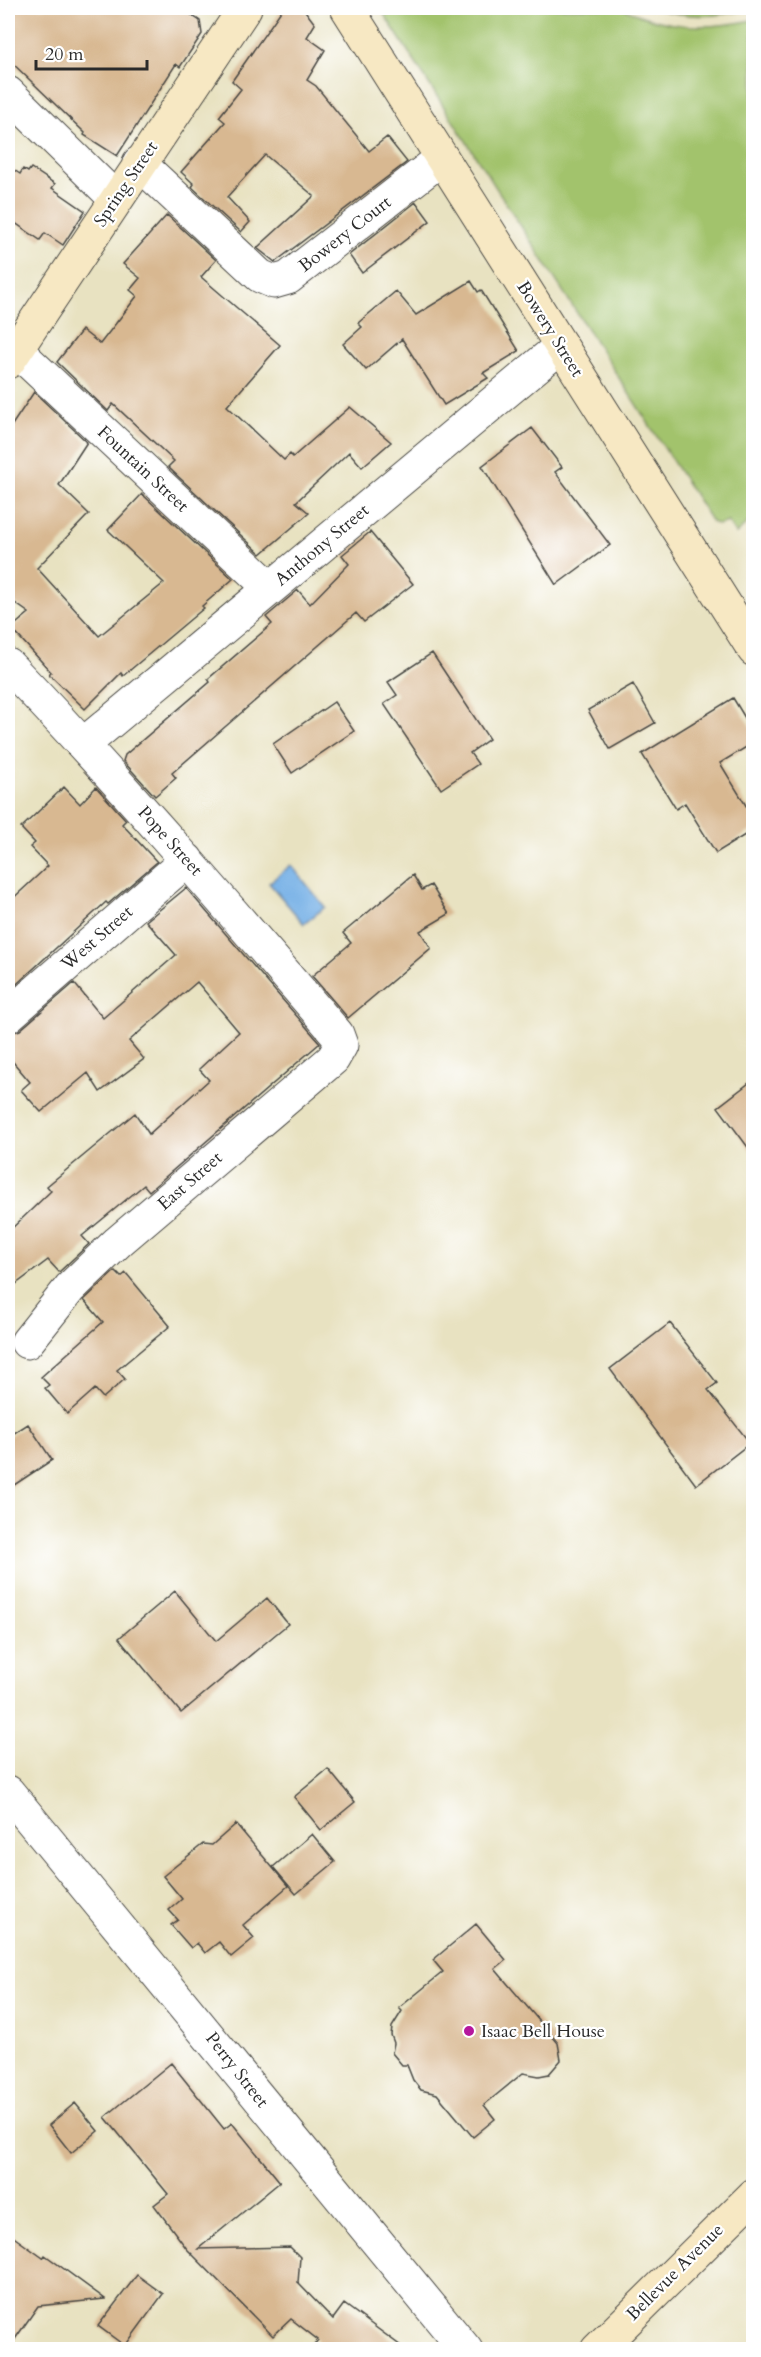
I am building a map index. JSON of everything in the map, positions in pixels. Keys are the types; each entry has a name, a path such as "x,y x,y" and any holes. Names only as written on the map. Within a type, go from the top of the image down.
{"street":[{"name":"Spring Street","path":"11,355 245,8"},
{"name":"Bowery Street","path":"347,8 753,650"},
{"path":"8,93 116,198"},
{"name":"Bowery Court","path":"139,164 260,276 274,282 288,278 442,158"},
{"name":"Anthony Street","path":"84,744 561,346"},
{"name":"Fountain Street","path":"11,355 270,588"},
{"name":"Pope Street","path":"8,665 84,744 327,1023"},
{"name":"West Street","path":"8,1016 187,860"},
{"name":"East Street","path":"27,1342 70,1288 118,1242 333,1059 341,1045 337,1034 327,1023"},
{"name":"Perry Street","path":"8,1792 466,2349"},
{"name":"Bellevue Avenue","path":"597,2349 753,2195"}],"green space":[{"path":"380,8 622,8 655,20 686,26 719,25 753,20 754,517 736,534 728,522 718,525 712,522"},
{"path":"654,8 754,8 704,16 679,14"}],"water":[{"path":"291,865 325,907 304,924 269,883"}],"building":[{"path":"8,8 181,8 200,21 202,34 180,67 176,64 117,156 84,135 85,133 8,59"},
{"path":"283,8 303,8 315,24 307,37 325,50 307,80 316,86 369,151 387,137 407,162 275,262 257,248 314,196 265,155 227,197 250,222 241,232 192,187 194,184 181,172 225,122 219,117 241,89 232,81"},
{"path":"8,166 20,174 23,169 28,172 31,168 55,184 52,188 85,211 63,245 45,233 40,240 8,218"},
{"path":"416,202 430,221 362,273 349,255"},
{"path":"167,215 216,260 201,277 280,345 227,406 284,460 290,454 293,457 350,407 391,442 362,467 349,452 296,502 309,513 261,554 168,467 174,461 113,404 108,411 57,362 82,330 100,344 137,296 130,290 140,278 123,264"},
{"path":"471,281 478,292 481,290 519,351 483,373 488,378 444,405 402,339 366,370 343,344 362,327 358,323 396,291 416,315"},
{"path":"34,392 87,442 59,485 89,514 37,568 99,636 164,583 108,530 142,494 233,579 202,606 204,608 123,676 121,673 85,709 49,674 51,672 11,628 29,613 8,598 8,431"},
{"path":"532,428 562,467 555,472 610,545 556,585 482,466"},
{"path":"370,532 413,584 364,622 356,613 172,773 176,778 155,796 123,761 125,755 210,682 208,679 272,624 266,617 298,590 310,604 349,564 342,555"},
{"path":"432,653 489,739 470,753 478,764 441,789 384,704 397,695 388,682"},
{"path":"633,684 655,723 610,749 588,710"},
{"path":"733,698 753,731 753,743 720,763 753,817 753,830 716,853 685,803 676,809 642,754"},
{"path":"334,702 354,731 292,773 273,744"},
{"path":"64,787 80,804 96,787 126,820 122,824 157,862 108,904 106,902 8,992 8,903 48,866 30,847 35,843 21,828"},
{"path":"413,875 422,890 431,885 449,914 420,931 431,948 348,1018 312,976 351,943 343,933"},
{"path":"186,888 320,1043 149,1191 144,1185 82,1236 89,1244 59,1272 48,1260 8,1290 8,1232 51,1191 47,1186 135,1113 149,1134 209,1080 199,1069 239,1032 197,982 129,1041 144,1059 100,1092 88,1073 41,1112 21,1090 30,1082 8,1056 8,1034 20,1030 74,983 103,1018 176,955 146,921"},
{"path":"753,1080 753,1154 718,1107"},
{"path":"115,1271 121,1277 126,1273 170,1326 117,1370 125,1379 103,1398 95,1389 67,1414 45,1388 49,1385 41,1377 103,1322 84,1300"},
{"path":"670,1323 717,1383 708,1390 750,1443 696,1485 610,1369"},
{"path":"28,1424 52,1460 8,1489 8,1437"},
{"path":"175,1591 216,1641 267,1598 288,1624 181,1713 119,1638"},
{"path":"328,1769 355,1802 321,1830 294,1797"},
{"path":"236,1824 288,1886 243,1925 254,1938 231,1957 219,1942 205,1953 197,1943 191,1948 171,1925 178,1920 169,1910 182,1899 163,1876 203,1844 212,1845"},
{"path":"312,1834 335,1862 296,1894 273,1867"},
{"name":"Isaac Bell House","path":"476,1924 506,1960 495,1969 558,2043 561,2060 549,2074 539,2076 523,2073 484,2105 495,2119 473,2137 437,2094 421,2090 413,2080 407,2065 402,2065 392,2053 394,2043 391,2035 392,2027 402,2011 399,2008 443,1972 433,1960"},
{"path":"171,2063 224,2129 232,2123 280,2182 198,2249 290,2247 300,2257 298,2283 333,2319 344,2304 405,2349 311,2349 318,2340 291,2319 273,2336 187,2249 154,2205 168,2194 105,2117"},
{"path":"75,2103 98,2131 71,2153 49,2125"},
{"path":"8,2233 43,2258 45,2255 105,2299 38,2306 8,2349"},
{"path":"137,2275 163,2294 125,2346 98,2326"}],"place":[{"name":"Isaac Bell House","path":"469,2031"}]}
